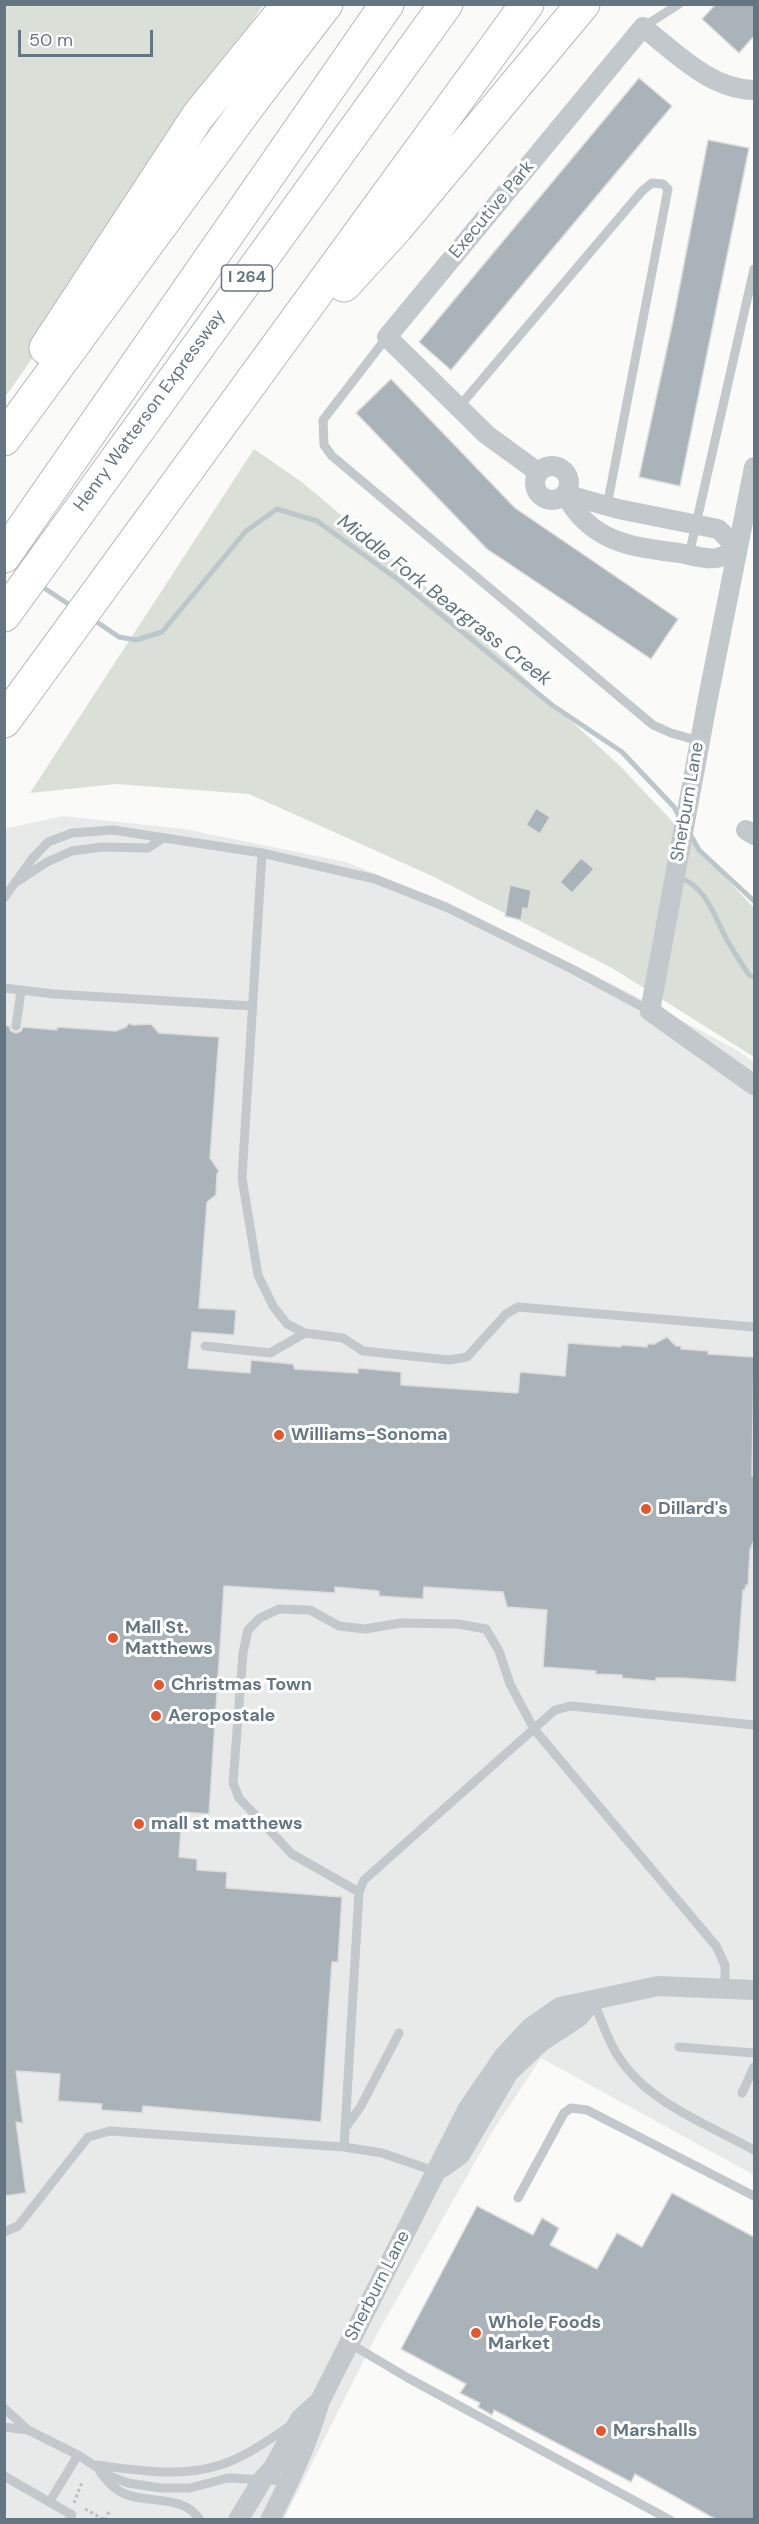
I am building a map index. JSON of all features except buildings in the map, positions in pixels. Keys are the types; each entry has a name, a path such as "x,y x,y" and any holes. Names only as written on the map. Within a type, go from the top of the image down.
{"highway":[{"path":"4,414 198,116 289,4"},
{"path":"4,440 251,102 326,4"},
{"name":"Henry Watterson Expressway","path":"4,556 387,4"},
{"name":"Henry Watterson Expressway","path":"8,610 446,4"},
{"path":"4,721 527,4"},
{"path":"235,403 397,227 583,4"}],"street":[{"path":"643,27 693,68 718,82 754,90"},
{"name":"Executive Park","path":"387,337 643,27"},
{"path":"387,337 487,435 538,472 535,485 541,496 554,500 565,494 607,506 718,528 746,550"},
{"name":"Sherburn Lane","path":"650,1011 699,741 746,550 754,468"},
{"path":"565,494 575,513 612,540 635,548 717,558 746,550"},
{"path":"650,1011 754,1085"},
{"path":"593,2000 658,1986 754,1990"},
{"name":"Sherburn Lane","path":"270,2520 291,2481 310,2434 320,2401 437,2172 460,2155 509,2072 542,2041 579,2017 593,2000"},
{"name":"Sherburn Lane","path":"238,2520 263,2479 273,2468 300,2419 320,2401"}],"lane":[{"path":"643,27 679,4"},
{"path":"458,408 642,191 652,183 663,184 668,189 607,506"},
{"path":"689,555 754,268"},
{"path":"387,337 323,420 324,445 332,456 653,725 671,734 699,741"},
{"path":"4,898 32,859 48,842 72,833 113,830 262,853 375,879 446,907 574,970 650,1011"},
{"path":"16,882 47,862 72,851 102,847 148,848 163,838"},
{"path":"262,853 242,1178 258,1275 273,1306 288,1324 305,1333 343,1338 363,1351 449,1360 466,1357 506,1314 518,1307 754,1327"},
{"path":"4,988 252,1006"},
{"path":"16,1026 21,991"},
{"path":"205,1346 270,1353 305,1333"},
{"path":"359,1892 292,1854 240,1798 233,1783 243,1653 248,1630 260,1618 279,1609 310,1610 339,1626 366,1629 401,1623 458,1624 486,1629 500,1651 510,1684 534,1729 716,1946 725,1965 725,1987"},
{"path":"344,2147 359,1892 364,1880 555,1710 571,1706 754,1725"},
{"path":"593,2000 618,2055 639,2081 660,2099 754,2150"},
{"path":"345,2127 361,2106 399,2033"},
{"path":"679,2047 754,2053"},
{"path":"742,2093 754,2067"},
{"path":"518,2198 564,2113 571,2108 587,2110 754,2196"},
{"path":"4,2232 18,2226 88,2137 110,2131 344,2147 382,2153 437,2172"},
{"path":"349,2343 408,2378 670,2520"},
{"path":"4,2408 28,2430 128,2483 161,2488 190,2488 228,2478 291,2481"},
{"path":"95,2465 189,2471 221,2465 255,2448 300,2419"},
{"path":"4,2427 28,2430"},
{"path":"50,2501 78,2455"},
{"path":"95,2465 106,2480 124,2494 187,2506 200,2520"},
{"path":"4,2476 72,2515 69,2520"}],"path":[{"path":"74,2504 82,2482"},
{"path":"84,2509 105,2520 109,2512"}],"shaded area":[{"path":"4,5 263,5 94,256 36,353 5,397"},
{"path":"254,449 303,483 426,587 620,766 754,908 754,1057 612,968 430,875 249,794 116,784 30,793"},
{"name":"Mall St. Matthews","path":"63,816 184,829 346,862 450,904 626,991 737,1050 754,1062 754,2175 541,2058 491,2134 377,2334 284,2519 5,2519 4,829"}],"waterway":[{"name":"Middle Fork Beargrass Creek","path":"91,618 119,637 136,640 162,632 246,531 277,509 317,521 400,581 552,705 622,752 674,807 679,816"},
{"name":"Middle Fork Beargrass Creek","path":"38,584 73,607"},
{"name":"Middle Fork Beargrass Creek","path":"689,832 699,850 754,901"},
{"path":"679,877 703,895 737,957 749,975 754,977"}],"place":[{"name":"Williams-Sonoma","path":"279,1435"},
{"name":"Dillard's","path":"646,1509"},
{"name":"Mall St. Matthews","path":"113,1638"},
{"name":"Christmas Town","path":"159,1685"},
{"name":"Aeropostale","path":"156,1716"},
{"name":"mall st matthews","path":"139,1824"},
{"name":"Whole Foods Market","path":"476,2333"},
{"name":"Marshalls","path":"601,2431"}]}
